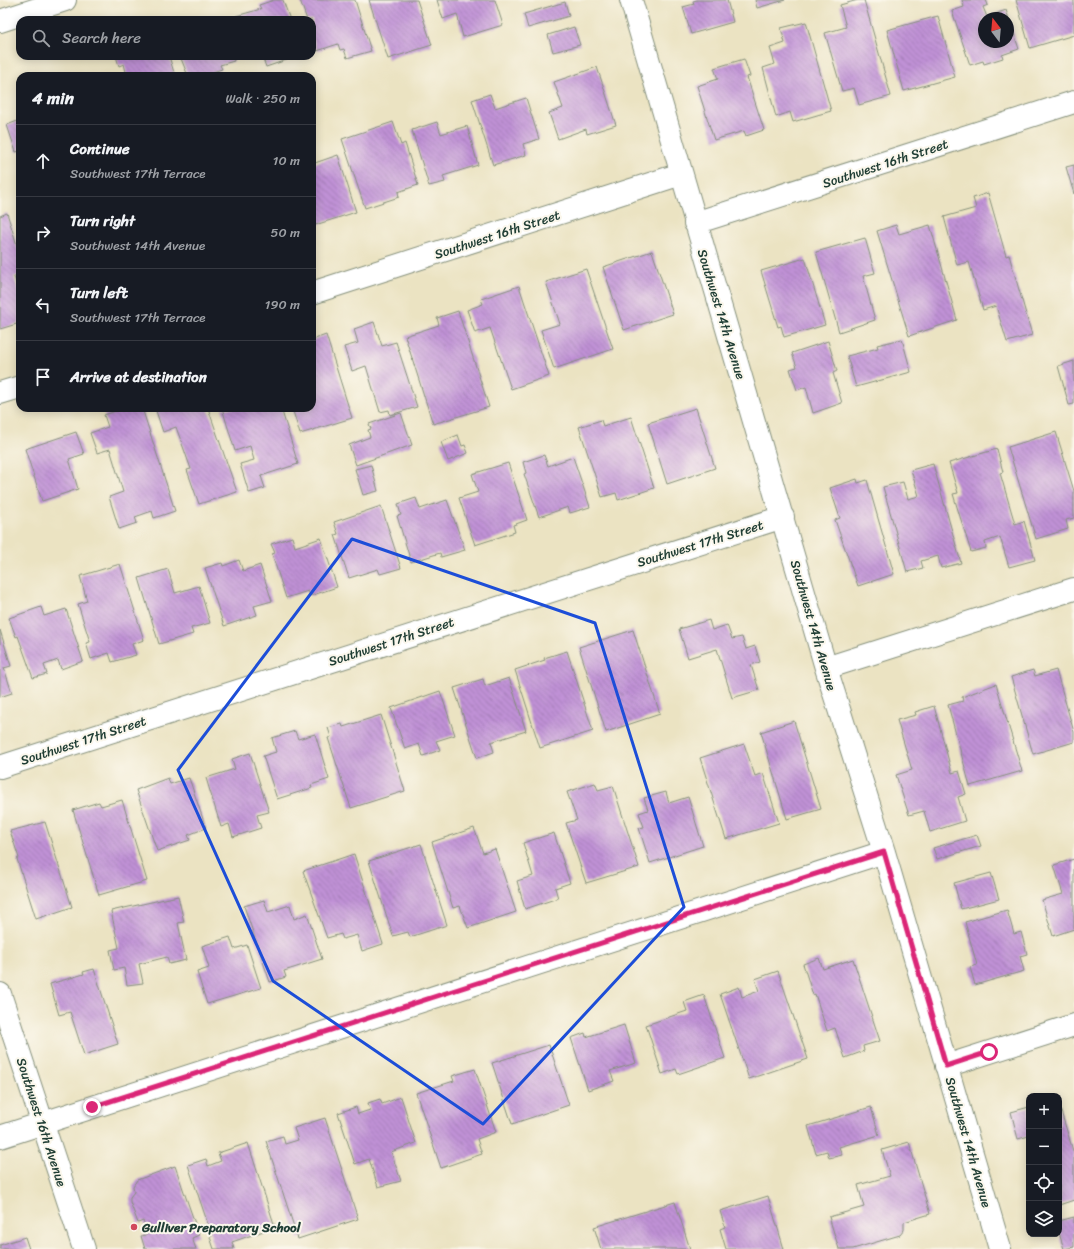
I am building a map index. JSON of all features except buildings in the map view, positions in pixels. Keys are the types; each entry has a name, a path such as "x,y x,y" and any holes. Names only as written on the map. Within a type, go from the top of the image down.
{"street":[{"path":"0,21 65,0"},
{"name":"Southwest 14th Avenue","path":"631,0 826,668 884,852 1000,1249"},
{"name":"Southwest 16th Street","path":"695,223 1074,102"},
{"name":"Southwest 16th Street","path":"316,292 681,174"},
{"path":"0,394 16,388"},
{"name":"Southwest 17th Street","path":"0,767 737,530 783,517"},
{"path":"826,668 1074,589"},
{"path":"0,1137 884,852"},
{"name":"Southwest 16th Avenue","path":"0,994 84,1249"},
{"path":"946,1066 1074,1025"}],"highlighted area":[{"path":"352,539 595,623 684,907 483,1124 273,981 178,770"}],"place":[{"name":"Gulliver Preparatory School","path":"134,1227"}],"route":[{"path":"92,1107 884,852 946,1066 989,1052"}]}
